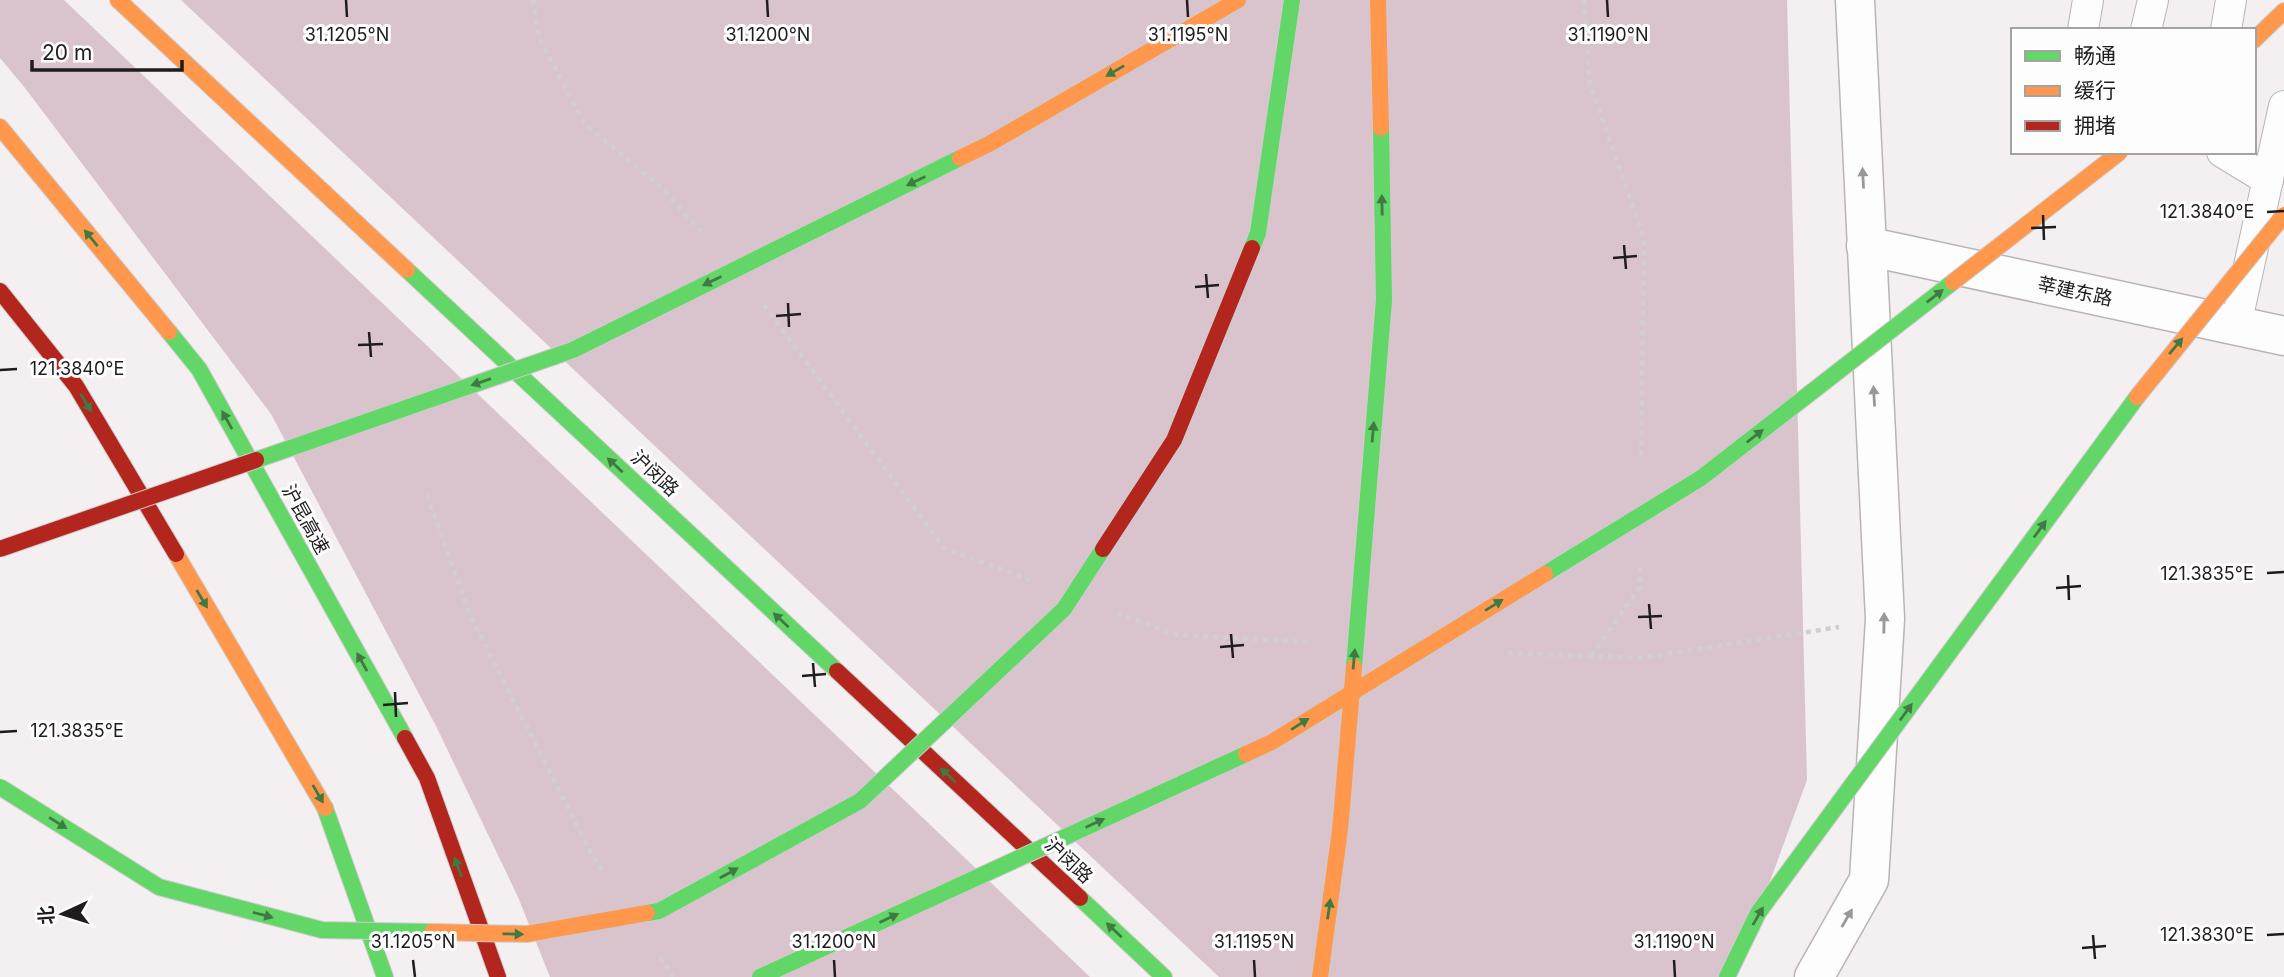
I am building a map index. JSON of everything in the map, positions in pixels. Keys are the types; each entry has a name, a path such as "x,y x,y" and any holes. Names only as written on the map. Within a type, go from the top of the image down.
{"highway":[{"name":"沪闵路","path":"118,0 1164,977"},
{"path":"0,549 573,350 989,144 1238,0"},
{"path":"0,787 159,887 322,930 513,934 527,934 659,911 860,801 1064,609 1174,440 1258,233 1292,0"},
{"path":"1320,977 1340,830 1384,300 1378,0"},
{"path":"2256,38 2284,11"},
{"name":"沪昆高速","path":"0,127 199,369 427,778 498,977"},
{"path":"760,977 1272,742 1701,478 2117,154"},
{"path":"1727,977 1758,914 2157,369 2284,215"},
{"path":"0,291 76,386 323,803 385,977"}],"street":[{"path":"1814,977 1869,880 1885,619 1855,0"},
{"name":"莘建东路","path":"1867,246 2284,336"}],"lane":[{"path":"2082,28 2088,0"},
{"path":"2146,28 2153,0"},
{"path":"2226,28 2231,0"},
{"path":"2236,325 2284,106"},
{"path":"2225,154 2268,180"}],"path":[{"path":"533,0 539,38 585,124 661,187 707,239"},
{"path":"1584,0 1590,84 1644,240 1641,462"},
{"path":"762,303 944,548 1035,582"},
{"path":"427,495 470,615 591,853 606,876"},
{"path":"1591,657 1640,587 1640,559"},
{"path":"1112,611 1177,635 1315,642"},
{"path":"1494,652 1642,658 1885,619"},
{"path":"658,954 673,977"}],"shaded area":[{"path":"0,0 64,0 1090,977 550,977 518,897 437,728 271,414 0,58"},
{"path":"181,0 1787,0 1807,780 1735,977 1219,977"}],"traffic: fast":[{"path":"1252,248 1258,233 1292,0"},
{"path":"1354,667 1384,300 1381,128"},
{"path":"256,460 573,350 960,158"},
{"path":"407,270 837,671"},
{"path":"1545,574 1701,478 1953,282"},
{"path":"169,332 199,369 405,738"},
{"path":"1727,977 1758,913 2137,397"},
{"path":"647,913 659,911 860,801 1064,609 1103,549"},
{"path":"760,977 1246,754"},
{"path":"0,787 159,887 322,930 432,932"},
{"path":"325,808 385,977"},
{"path":"1080,898 1164,977"}],"traffic: slow":[{"path":"118,0 407,270"},
{"path":"960,158 989,144 1238,0"},
{"path":"1378,0 1381,128"},
{"path":"2256,38 2284,11"},
{"path":"0,127 169,332"},
{"path":"1953,282 2117,154"},
{"path":"2137,397 2284,215"},
{"path":"176,554 325,808"},
{"path":"1246,754 1272,742 1545,574"},
{"path":"1320,977 1340,830 1354,667"},
{"path":"432,932 527,934 647,913"}],"traffic: jam":[{"path":"1103,549 1174,440 1252,248"},
{"path":"0,291 76,386 176,554"},
{"path":"0,549 256,460"},
{"path":"837,671 1080,898"},
{"path":"405,738 427,778 498,977"}]}
